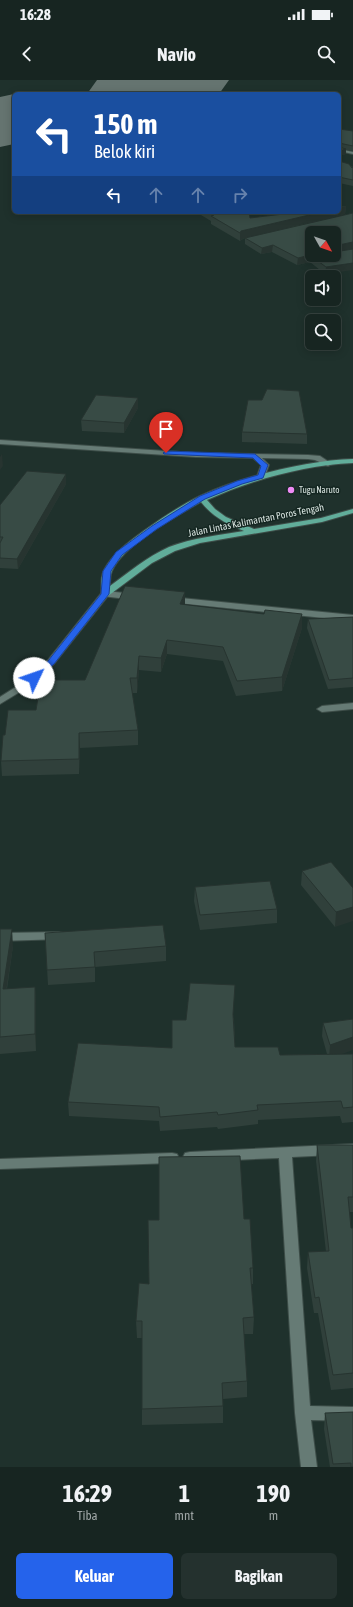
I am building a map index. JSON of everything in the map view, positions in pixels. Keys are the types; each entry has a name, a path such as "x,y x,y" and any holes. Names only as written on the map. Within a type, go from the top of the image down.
{"main road":[{"path":"105,594 107,571 119,554 154,527 202,498 240,482 276,472 350,462"},
{"path":"202,498 210,510 225,521 252,532"},
{"name":"Jalan Lintas Kalimantan Poros Tengah","path":"105,594 149,561 172,549 199,541 322,520 353,511"}],"street":[{"path":"341,150 353,153"},
{"path":"0,442 196,455 308,457 316,458 328,464"},
{"path":"255,456 265,465 261,476"},
{"path":"105,594 145,598"},
{"name":"Jalan Lintas Kalimantan Poros Tengah","path":"0,701 25,685 51,662 105,594"},
{"path":"161,599 353,618"},
{"path":"322,709 353,706"},
{"path":"0,937 71,936"},
{"path":"0,1164 353,1149"},
{"path":"285,1153 303,1413 309,1467"},
{"path":"303,1413 353,1414"}],"building":[{"path":"341,129 353,131 353,146 341,143"},
{"path":"341,162 349,164 352,168 353,167 353,180 341,177"},
{"path":"353,213 353,242 341,245 341,226 305,226 305,256 298,258 273,245 262,248 245,238"},
{"path":"212,214 249,214 250,218 283,214 313,214 241,231 240,233 211,216 214,215"},
{"path":"353,249 353,263 326,267 319,262 341,262 341,251"},
{"path":"267,389 299,391 307,434 242,432 248,400 262,400"},
{"path":"96,395 138,398 124,423 81,420"},
{"path":"27,471 66,474 17,559 0,558 0,543 3,537 0,537 0,505"},
{"path":"125,586 185,592 180,604 264,614 265,610 302,614 282,677 237,681 223,647 167,640 161,658 139,656 137,678 130,678 138,730 79,733 79,759 1,761 3,735 5,735 8,710 36,710 41,680 85,680"},
{"path":"353,617 353,678 329,680 308,619"},
{"path":"331,862 353,888 353,907 336,912 302,871"},
{"path":"270,881 277,909 200,915 195,887"},
{"path":"163,925 166,946 94,952 95,967 47,970 45,933"},
{"path":"0,929 12,929 3,989 35,987 35,1034 0,1037"},
{"path":"190,983 235,985 233,1014 235,1047 278,1047 280,1055 353,1054 353,1107 343,1108 341,1101 257,1105 258,1110 218,1115 217,1112 160,1117 159,1107 68,1102 78,1043 172,1048 172,1020 186,1020"},
{"path":"353,1019 353,1037 330,1045 323,1023"},
{"path":"317,1145 353,1145 353,1197 348,1197 351,1228 353,1228 353,1373 333,1375 319,1297 315,1298 308,1252 329,1251"},
{"path":"240,1156 244,1219 250,1219 253,1268 250,1268 254,1317 243,1318 247,1381 222,1383 223,1406 142,1409 142,1321 136,1321 139,1283 149,1284 148,1220 159,1220 159,1157"},
{"path":"353,1412 353,1467 351,1467 351,1463 333,1464 325,1413"}],"runway":[{"path":"136,92 190,80"},
{"path":"0,122 12,119"}],"place":[{"name":"Tugu Naruto","path":"291,490"}],"route":[{"path":"34,678 51,662 105,594 107,571 119,554 154,527 202,498 240,482 261,476 265,465 255,456 211,456 166,453"}]}
